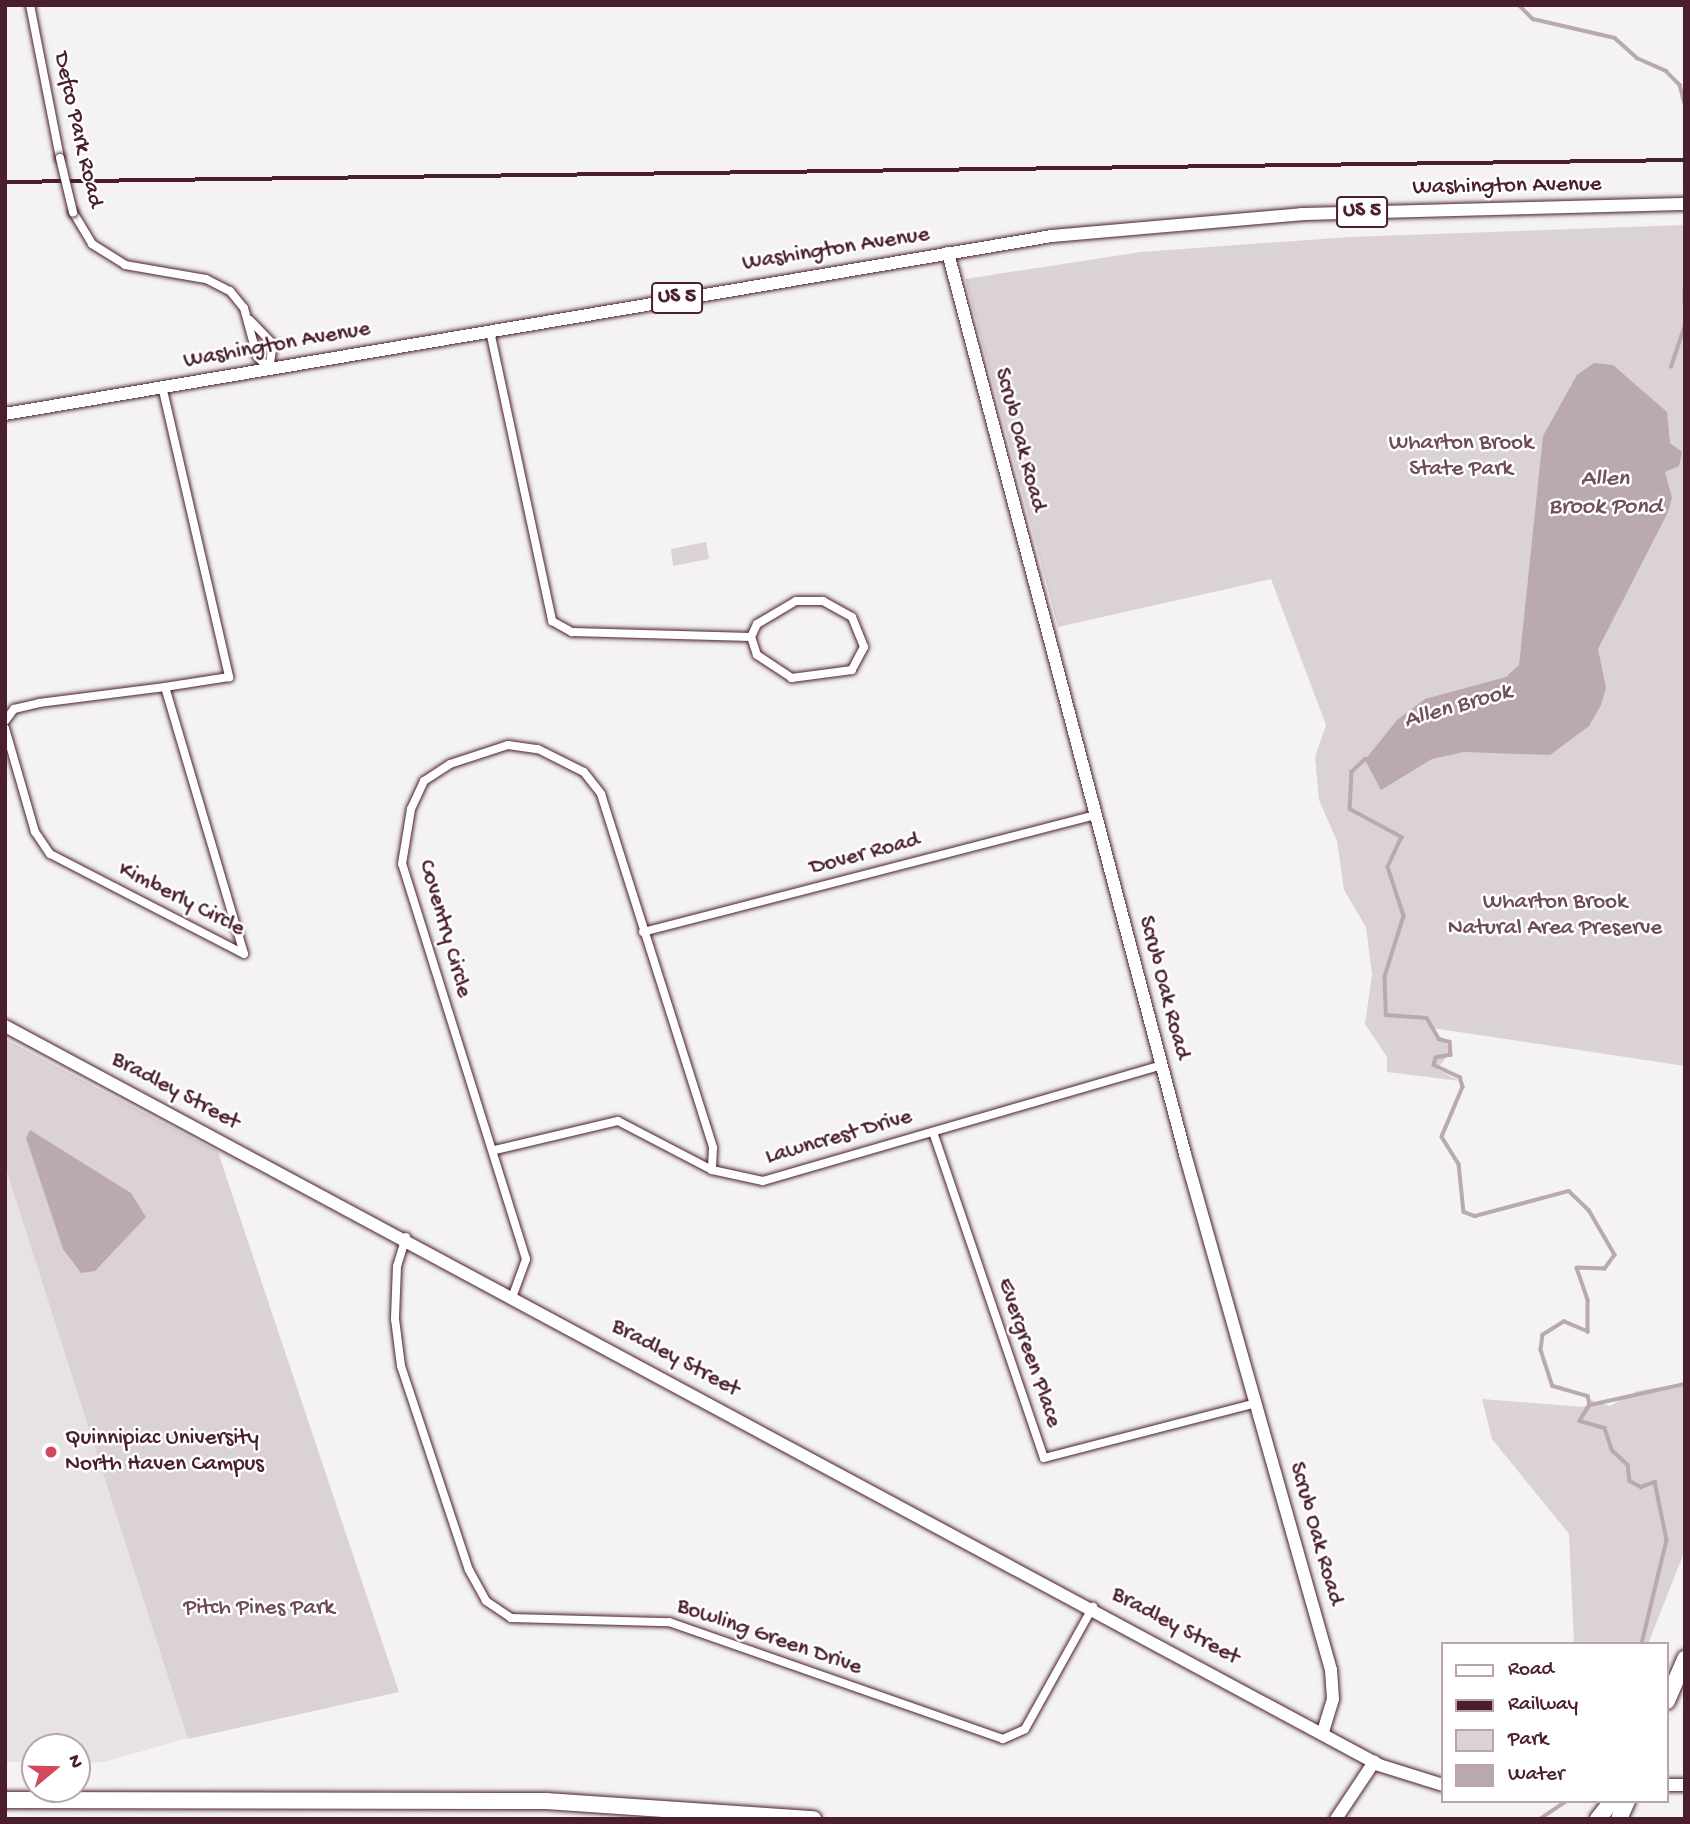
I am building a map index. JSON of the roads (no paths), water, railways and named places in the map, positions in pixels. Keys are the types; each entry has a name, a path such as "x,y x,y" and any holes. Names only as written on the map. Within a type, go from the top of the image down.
{"highway":[{"path":"1669,1696 1685,1659"},
{"path":"5,1800 557,1801 813,1819"},
{"path":"1598,1819 1610,1803"},
{"path":"1619,1819 1626,1803"}],"main road":[{"name":"Washington Avenue","path":"5,414 948,253 1231,218 1683,204"},
{"name":"Scrub Oak Road","path":"948,253 1161,1065 1332,1675 1332,1706 1323,1732"},
{"name":"Bradley Street","path":"5,1026 406,1237 1093,1607 1374,1762 1442,1785"},
{"path":"1335,1819 1374,1762"}],"street":[{"name":"Defco Park Road","path":"30,5 73,212 106,255 144,271 220,284 273,344 269,369"},
{"name":"Defco Park Road","path":"250,320 257,356 269,369"},
{"path":"490,331 552,621 572,632 751,637"},
{"path":"5,721 14,709 39,703 229,677 162,386"},
{"path":"816,601 852,617 864,647 852,670 809,680 772,670 757,655 751,637 776,608 816,601"},
{"name":"Kimberly Circle","path":"5,728 35,832 50,854 244,954 165,687"},
{"name":"Coventry Circle","path":"513,1296 526,1259 495,1150 402,864 408,818 424,781 450,764 508,745 561,756 584,772 605,803 643,932 713,1148 712,1170"},
{"name":"Dover Road","path":"643,932 1096,815"},
{"name":"Lawncrest Drive","path":"495,1150 618,1121 712,1170 763,1181 1161,1065"},
{"name":"Evergreen Place","path":"933,1132 1044,1458 1256,1403"},
{"name":"Bowling Green Drive","path":"406,1237 397,1266 395,1319 401,1366 469,1570 486,1601 511,1618 669,1622 1003,1739 1025,1729 1093,1607"}],"water":[{"name":"Allen Brook Pond","path":"1594,363 1613,365 1667,412 1670,443 1682,452 1679,466 1665,472 1672,498 1668,512 1598,649 1606,688 1601,705 1589,726 1550,755 1464,752 1432,759 1381,790 1365,760 1397,720 1425,699 1506,677 1519,665 1543,436 1577,375"},
{"path":"30,1130 131,1193 146,1217 95,1271 81,1273 63,1249 26,1138"}],"waterway":[{"path":"1519,5 1533,19 1615,38 1637,58 1666,71 1680,85 1685,104"},
{"name":"Allen Brook","path":"1685,289 1685,303"},
{"name":"Allen Brook","path":"1671,367 1685,325"},
{"name":"Allen Brook","path":"1366,759 1352,772 1350,809 1402,837 1388,867 1404,916 1385,977 1386,1015 1427,1018 1439,1039 1450,1042 1451,1055 1436,1058 1434,1065 1460,1077 1463,1087 1442,1137 1459,1164 1464,1212 1475,1216 1569,1191 1589,1210 1615,1255 1605,1269 1577,1268 1588,1300 1588,1332 1564,1322 1543,1335 1541,1350 1553,1386 1588,1396 1590,1405 1580,1421 1605,1428 1612,1450 1628,1465 1630,1481 1641,1487 1655,1482 1667,1540 1642,1642"},
{"path":"1590,1405 1685,1384"},
{"name":"Allen Brook","path":"1540,1819 1564,1803"}],"railway":[{"path":"5,182 1685,160"}],"place":[{"name":"Quinnipiac University North Haven Campus","path":"51,1452"}],"park label":[{"name":"Wharton Brook State Park","path":"1461,457"},
{"name":"Wharton Brook Natural Area Preserve","path":"1555,916"},
{"name":"Pitch Pines Park","path":"259,1609"}]}
